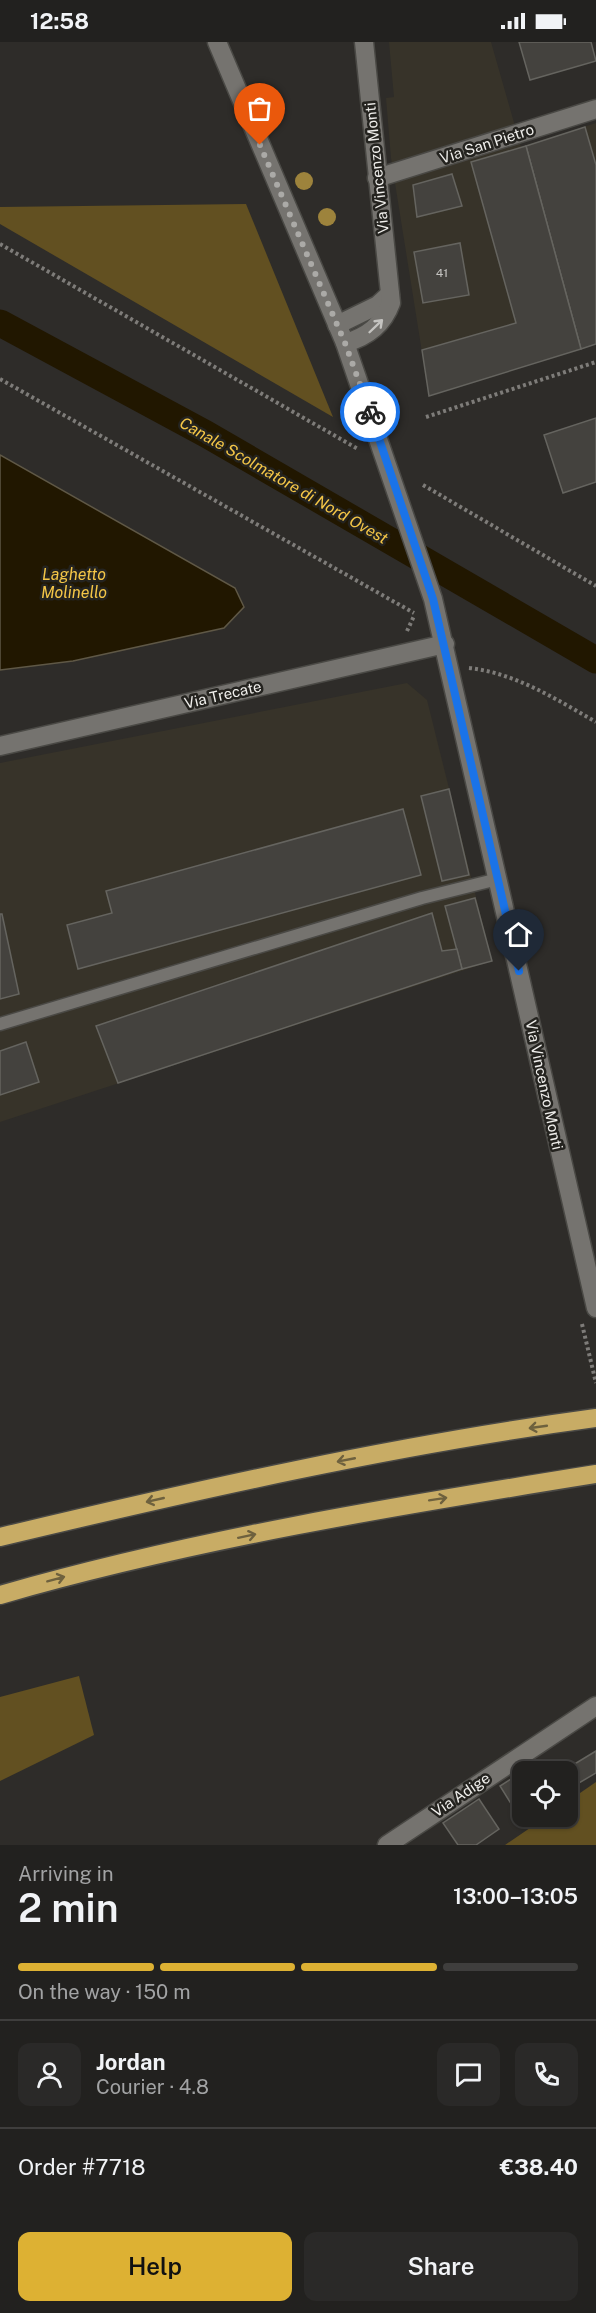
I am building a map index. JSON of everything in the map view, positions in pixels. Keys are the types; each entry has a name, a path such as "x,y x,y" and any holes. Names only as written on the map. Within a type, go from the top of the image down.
{"highway":[{"path":"0,1538 287,1472 462,1438 596,1418"},
{"path":"0,1594 59,1578 375,1509 596,1474"}],"street":[{"name":"Via Vincenzo Monti","path":"217,42 345,343 433,599 451,666 596,1308"},
{"name":"Via Vincenzo Monti","path":"345,343 367,334 376,327 387,315 391,303 364,42"},
{"name":"Via San Pietro","path":"377,178 596,109"},
{"path":"338,325 378,305 390,294"},
{"name":"Via Trecate","path":"0,746 445,644"},
{"name":"Via Adige","path":"387,1845 596,1706"}],"lane":[{"path":"0,1024 422,898 498,879"}],"path":[{"path":"0,244 359,449"},
{"path":"426,417 596,363"},
{"path":"0,379 415,614"},
{"path":"423,484 596,586"},
{"path":"451,666 496,671 559,700 596,722"}],"shaded area":[{"path":"389,42 491,42 521,147 596,123 596,344 429,396 391,158 386,98 394,97"},
{"path":"246,204 333,417 0,224 0,207"},
{"path":"407,683 427,700 492,961 0,1122 0,763"},
{"path":"79,1676 94,1735 0,1781 0,1697"},
{"path":"596,1782 596,1845 505,1845 531,1827 578,1827 578,1794"}],"water":[{"name":"Laghetto Molinello","path":"0,455 235,588 244,607 224,628 73,661 0,670"}],"building":[{"path":"519,42 591,42 596,61 530,80"},
{"path":"585,127 596,165 596,344 581,349 526,146"},
{"path":"526,146 581,349 429,396 422,350 516,323 471,162"},
{"path":"452,174 462,206 417,217 413,185"},
{"path":"460,243 469,295 423,303 414,252"},
{"path":"596,418 596,482 563,493 544,435"},
{"path":"449,789 469,875 442,881 421,796"},
{"path":"403,809 421,875 78,969 67,925 112,913 106,891"},
{"path":"475,898 492,961 462,969 445,906"},
{"path":"432,913 442,951 457,949 462,969 118,1083 96,1026"},
{"path":"0,914 2,914 19,994 0,999"},
{"path":"26,1042 39,1082 0,1095 0,1051"},
{"path":"596,1751 596,1773 578,1784 578,1762"},
{"path":"512,1778 512,1805 500,1786"},
{"path":"479,1799 499,1829 476,1845 458,1845 443,1823"}],"waterway":[{"name":"Canale Scolmatore di Nord Ovest","path":"0,323 206,434 596,660"}],"way so far":[{"path":"260,145 345,343 370,412"}],"route":[{"path":"370,412 433,599 451,666 519,971"}]}
